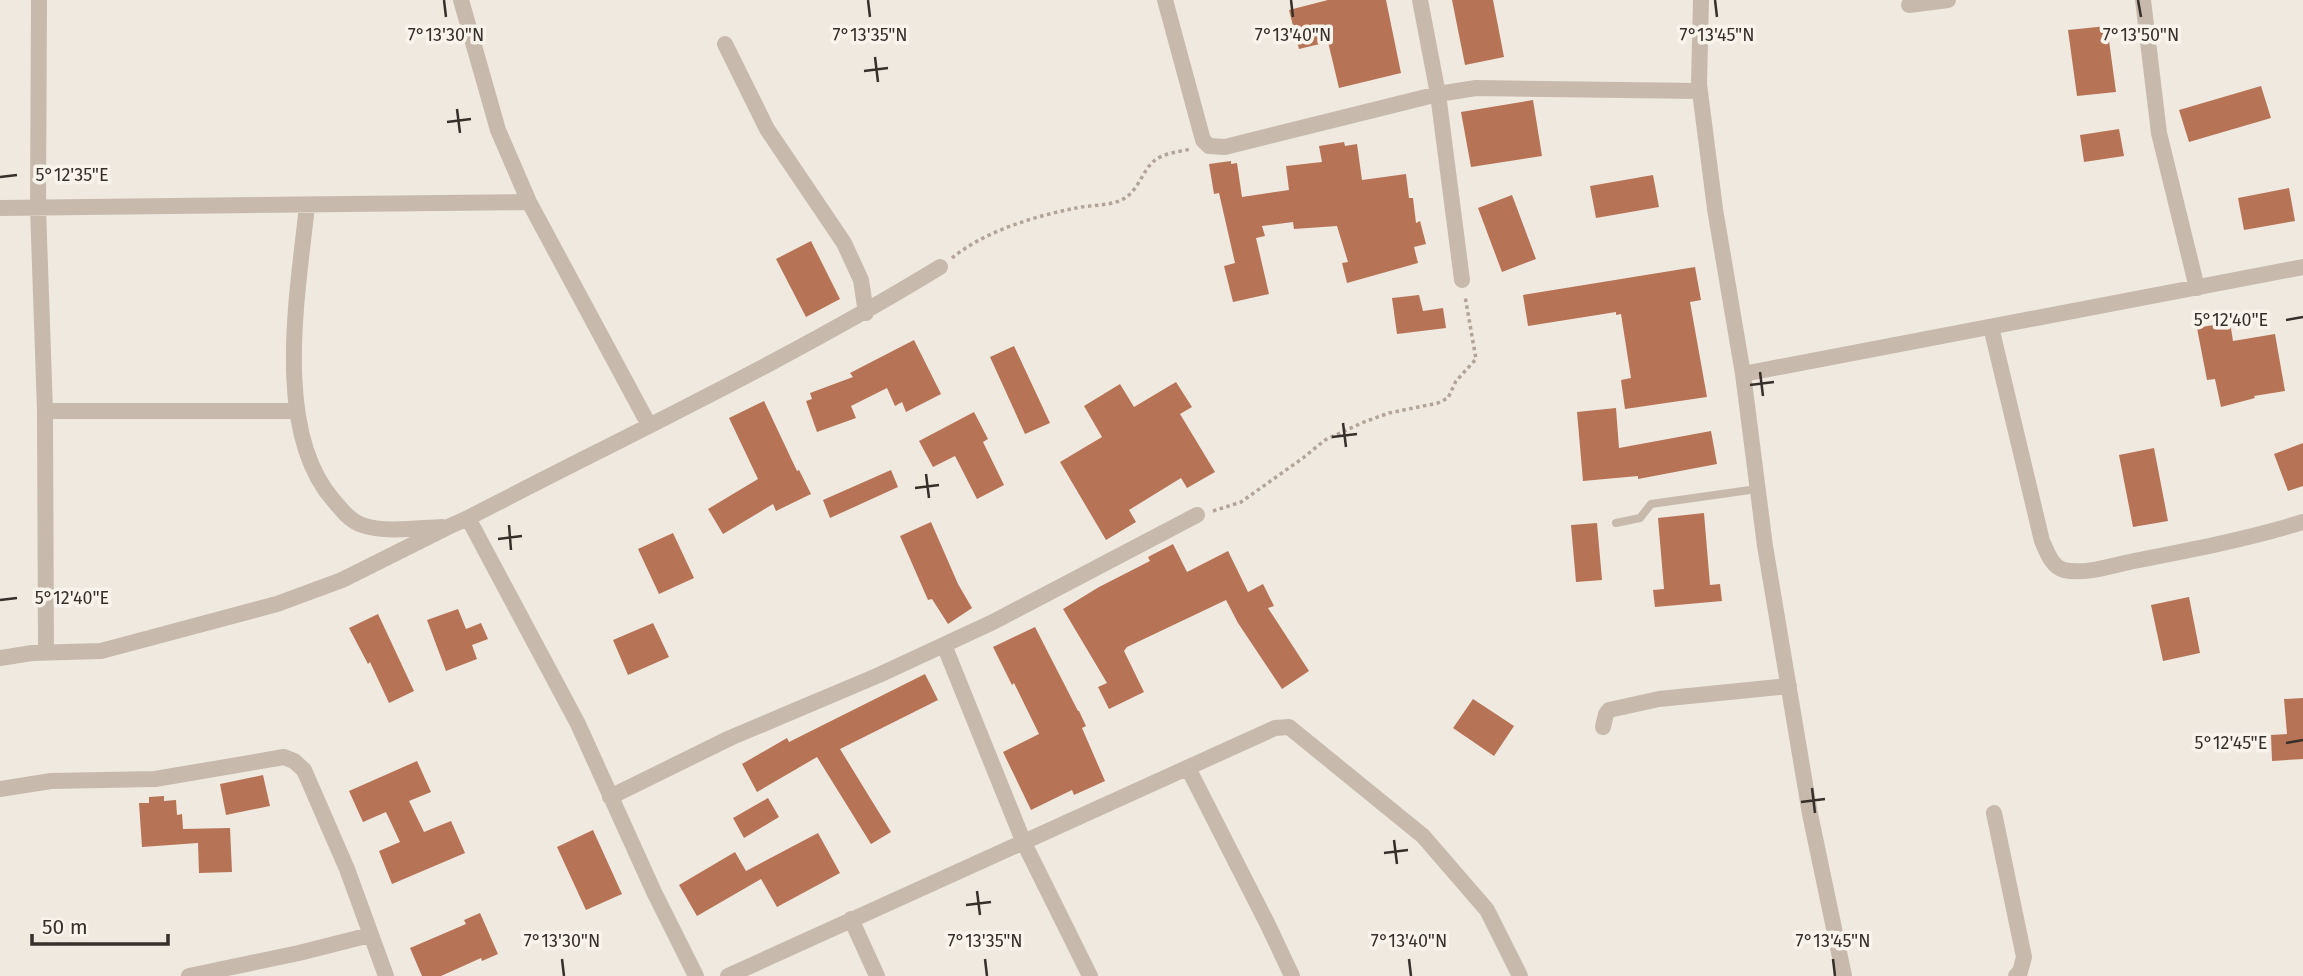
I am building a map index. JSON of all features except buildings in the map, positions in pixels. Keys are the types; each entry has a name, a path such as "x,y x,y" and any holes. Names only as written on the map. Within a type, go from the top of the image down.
{"street":[{"path":"39,0 38,208 45,411 46,653"},
{"path":"461,0 498,130 529,202 649,425"},
{"path":"1164,0 1203,140 1209,146 1225,147 1438,94 1476,88 1700,91"},
{"path":"1420,0 1438,94 1462,280"},
{"path":"1701,0 1700,91 1715,209 1743,374 1765,545 1788,686 1810,814 1844,976"},
{"path":"1909,5 1948,0"},
{"path":"2143,0 2159,133 2197,288"},
{"path":"725,44 767,129 844,243 861,280 866,313"},
{"path":"0,208 529,202"},
{"path":"307,206 296,311 294,390 311,463 328,494 350,520 380,529 448,527"},
{"path":"0,658 101,651 277,604 342,580 866,313 940,267"},
{"path":"1743,374 2303,267"},
{"path":"1991,327 2042,541 2050,560 2062,570 2084,571 2190,550 2266,534 2303,522"},
{"path":"45,411 297,411"},
{"path":"610,797 730,738 993,622 1198,515"},
{"path":"468,518 578,724 654,892 696,976"},
{"path":"944,645 1024,843 1090,976"},
{"path":"1603,727 1609,710 1659,699 1788,686"},
{"path":"728,976 1275,728 1289,727 1423,836 1486,909 1520,976"},
{"path":"0,789 51,781 155,779 284,757 294,761 304,770 336,844 386,976"},
{"path":"1188,768 1292,976"},
{"path":"1994,813 2024,957 2020,972 2016,976"},
{"path":"851,919 877,976"},
{"path":"189,976 370,935"}],"lane":[{"path":"1616,523 1640,519 1651,504 1757,489"}],"path":[{"path":"940,267 987,234 1076,208 1117,203 1126,198 1143,180 1154,160 1169,153 1209,146"},
{"path":"1198,515 1241,502 1325,440 1389,413 1438,403 1447,398 1456,380 1476,359 1462,280"}]}
